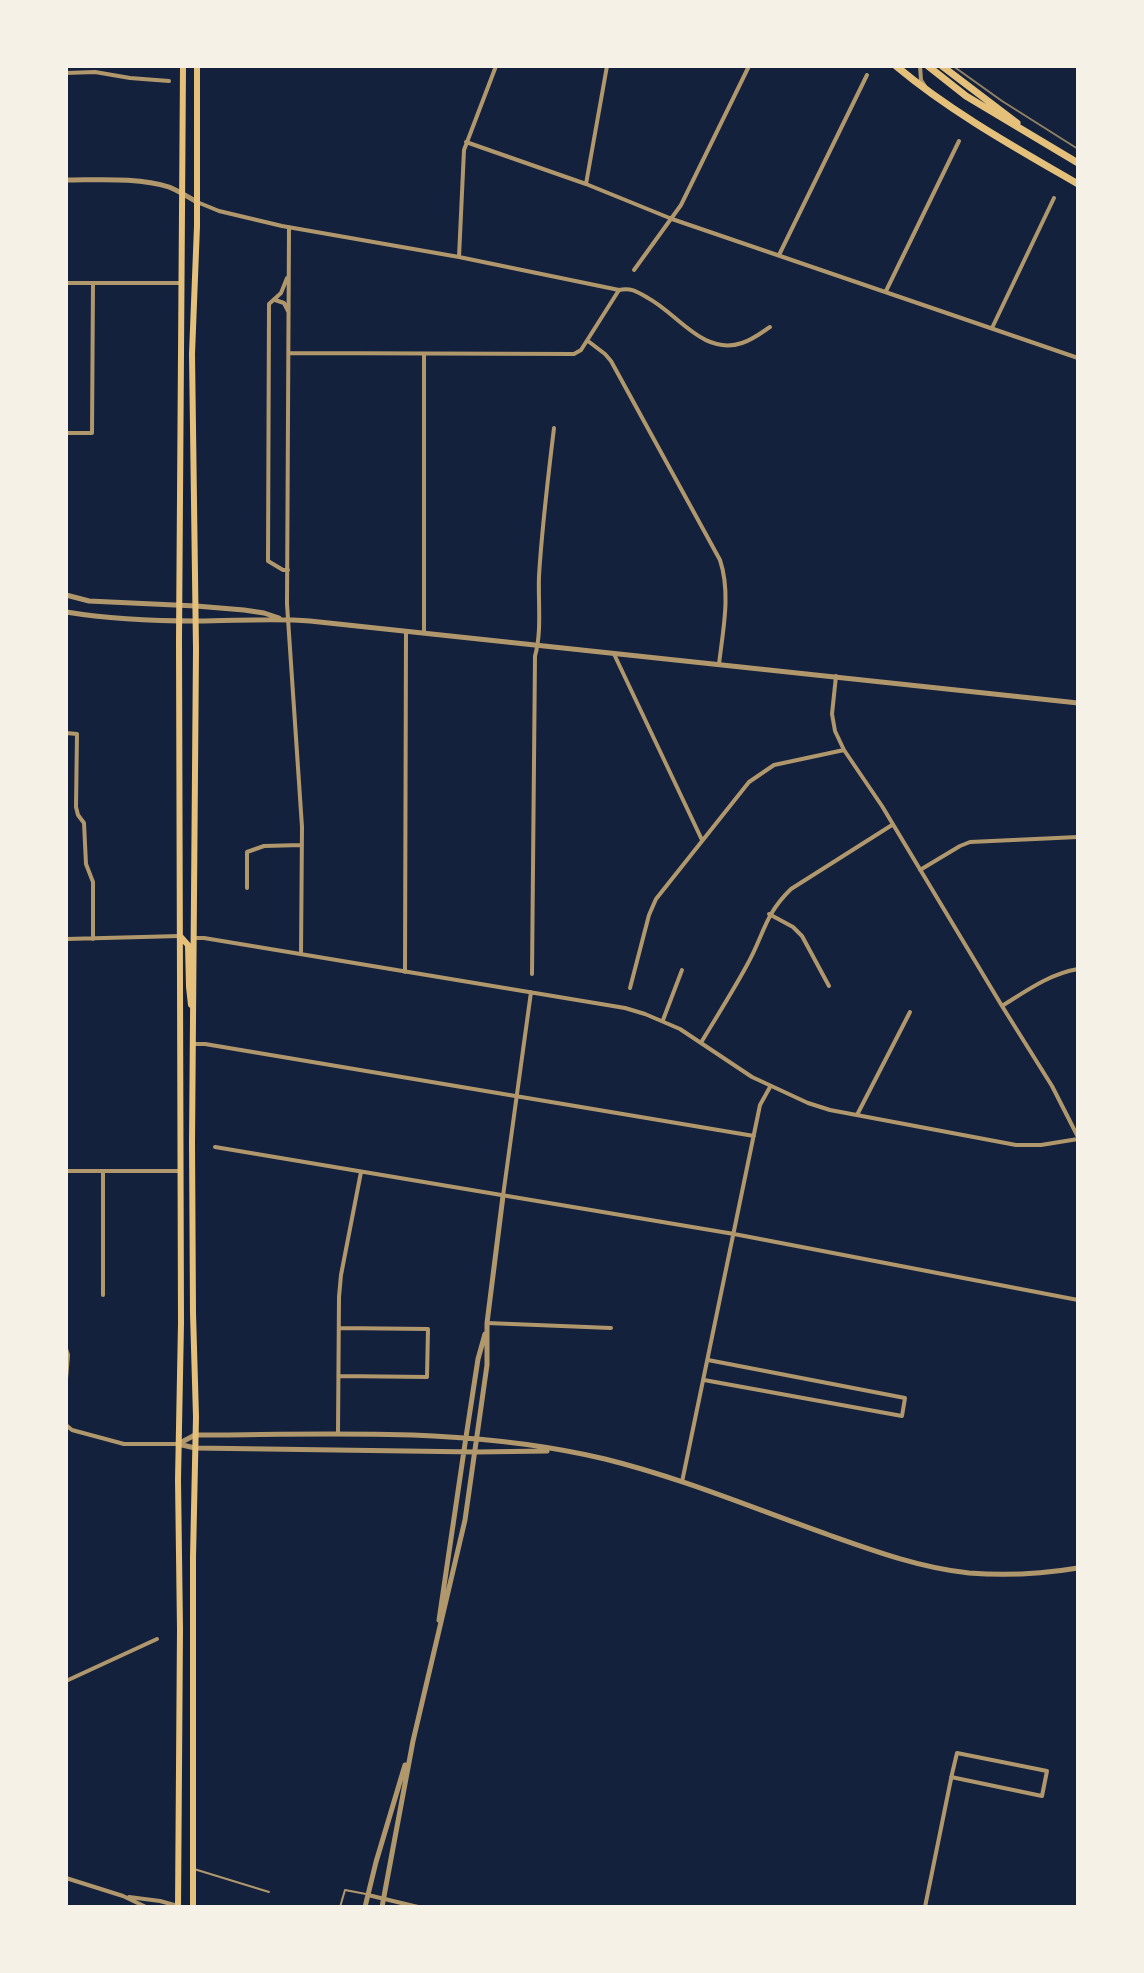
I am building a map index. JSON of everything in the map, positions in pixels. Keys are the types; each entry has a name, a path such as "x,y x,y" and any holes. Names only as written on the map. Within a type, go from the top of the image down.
{"main road":[{"path":"179,1907 179,621 183,66"},
{"path":"193,1907 196,606 192,354 197,66"},
{"path":"896,66 928,91 1078,184"},
{"path":"928,66 966,96 1078,163"},
{"path":"942,66 1012,118 1024,131"},
{"path":"180,936 188,945 194,1029"}],"street":[{"path":"459,257 466,142 496,66"},
{"path":"586,184 607,66"},
{"path":"634,270 681,205 749,66"},
{"path":"920,66 921,80 928,91"},
{"path":"66,73 95,72 169,81"},
{"path":"779,255 867,75"},
{"path":"886,291 959,141"},
{"path":"466,142 586,184 672,219 1078,358"},
{"path":"66,180 147,183 168,187 219,211 289,227 459,257 619,290 628,288 659,303 699,337 719,345 729,346 747,341 770,327"},
{"path":"992,328 1054,198"},
{"path":"289,227 288,570 302,845 301,954"},
{"path":"288,275 283,291 269,304 268,561 288,570"},
{"path":"66,283 182,283"},
{"path":"66,433 92,433 93,283"},
{"path":"289,353 574,354 588,341 619,290"},
{"path":"273,300 284,303 288,314"},
{"path":"588,341 611,361 720,560 726,588 719,664"},
{"path":"424,354 424,632"},
{"path":"532,974 535,656 544,507 554,428"},
{"path":"66,595 89,601 244,610 279,618 1078,703"},
{"path":"66,612 108,618 179,621 261,621 279,618"},
{"path":"405,972 406,631"},
{"path":"613,652 702,840"},
{"path":"195,938 625,1008 663,1020 752,1077 819,1107 1016,1145 1041,1145 1078,1138 1052,1086 882,806 844,750 835,731 832,714 836,676"},
{"path":"66,733 77,734 76,807 84,823 87,868 93,882 93,939"},
{"path":"630,988 656,899 749,782 774,765 844,750"},
{"path":"701,1042 749,962 769,914 780,900 791,889 892,825"},
{"path":"920,870 970,842 1078,837"},
{"path":"247,888 247,852 264,846 302,845"},
{"path":"769,914 793,927 802,936 829,986"},
{"path":"66,939 180,936"},
{"path":"1002,1006 1051,976 1078,969"},
{"path":"663,1020 682,970"},
{"path":"436,1641 463,1452 487,1323 531,992"},
{"path":"857,1115 910,1012"},
{"path":"194,1044 754,1136"},
{"path":"682,1482 761,1101 770,1087"},
{"path":"215,1147 734,1234 1078,1300"},
{"path":"66,1171 181,1171"},
{"path":"103,1171 103,1295"},
{"path":"338,1432 341,1275 361,1172"},
{"path":"487,1323 611,1328"},
{"path":"382,1907 413,1741 461,1541 487,1365 487,1323"},
{"path":"339,1328 428,1329 427,1377 339,1376"},
{"path":"66,1349 66,1379"},
{"path":"704,1380 902,1416 905,1398 708,1360"},
{"path":"66,1425 72,1430 124,1444 178,1444 195,1448 564,1451"},
{"path":"178,1444 195,1435 338,1432 466,1437 607,1460 682,1482 869,1549 938,1567 999,1575 1078,1568"},
{"path":"66,1681 157,1639"},
{"path":"365,1907 413,1741"},
{"path":"925,1907 951,1777 957,1753 1047,1771 1042,1796 951,1777"},
{"path":"66,1878 123,1896 146,1907"},
{"path":"368,1895 418,1907"},
{"path":"123,1896 179,1907"}],"lane":[{"path":"193,1869 269,1892"},
{"path":"340,1907 345,1890 368,1895"}],"tram line":[{"path":"953,66 1078,149"}]}
